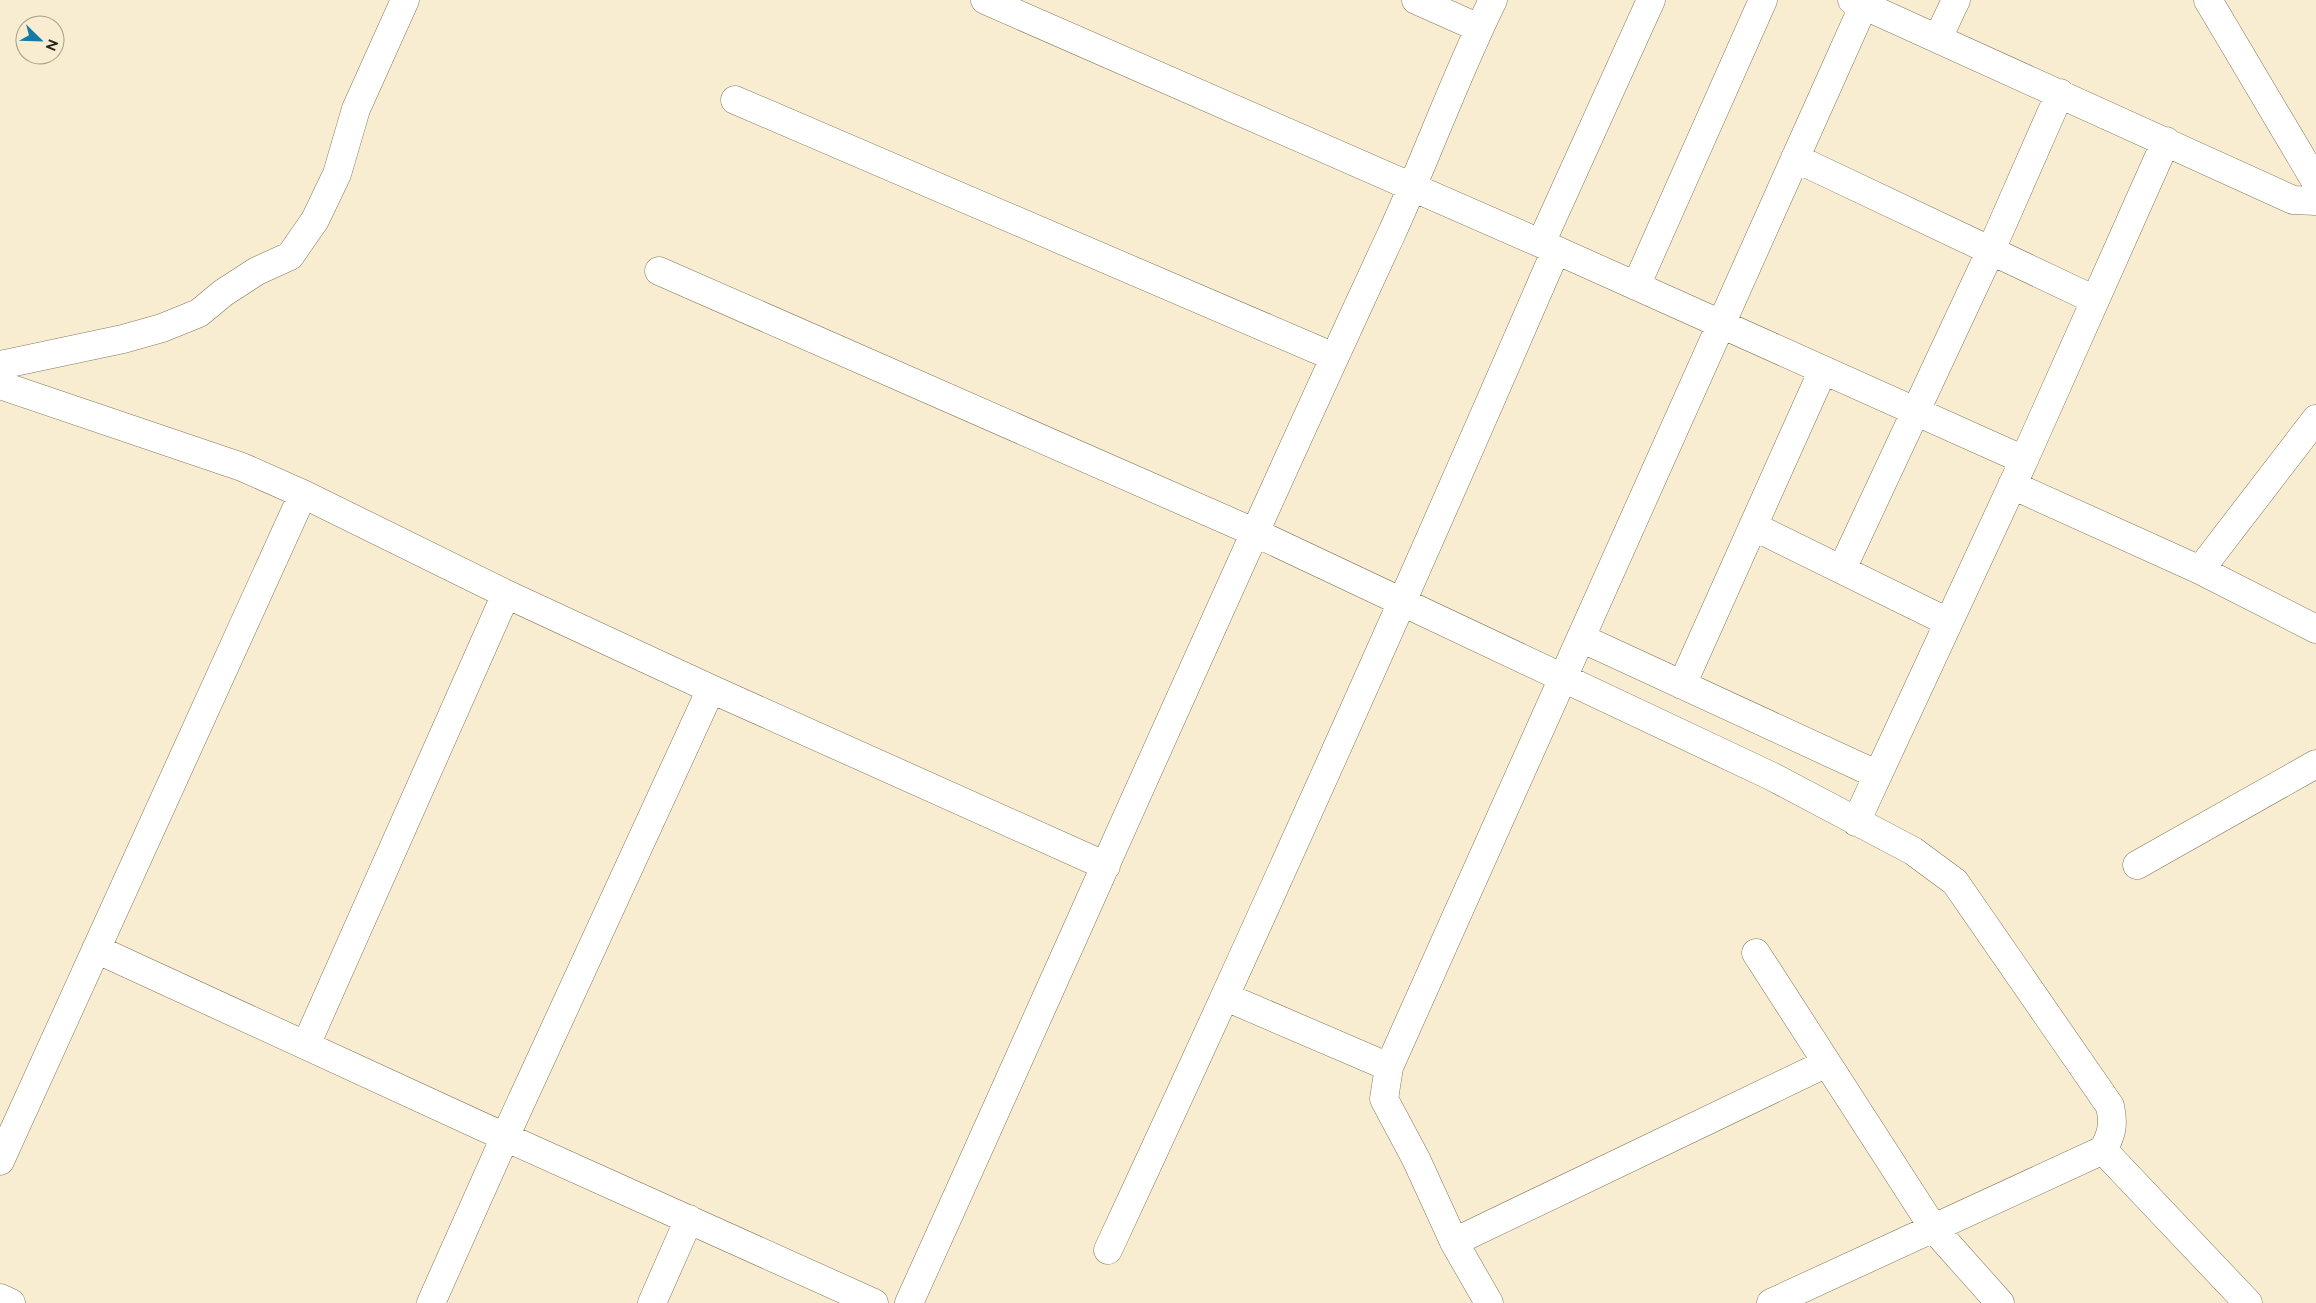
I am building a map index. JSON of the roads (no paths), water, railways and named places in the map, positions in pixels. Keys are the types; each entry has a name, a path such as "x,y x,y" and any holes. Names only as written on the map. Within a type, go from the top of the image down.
{"street":[{"path":"0,365 162,328 198,314 223,292 250,275 290,256 315,220 337,174 356,109 405,0"},
{"path":"985,0 1549,247 2024,460"},
{"path":"1416,0 1479,28"},
{"path":"909,1303 1334,357 1412,188 1479,28 1493,0"},
{"path":"1108,1250 1226,997 1403,603 1651,0"},
{"path":"1636,286 1763,0"},
{"path":"1938,38 1956,0"},
{"path":"2208,0 2316,182"},
{"path":"1489,1303 1454,1242 1416,1159 1384,1100 1389,1068 1795,158 1860,2 2294,200 2316,201"},
{"path":"1842,569 1991,250 2060,93"},
{"path":"735,100 1334,357"},
{"path":"1856,822 2024,460 2166,141"},
{"path":"1795,158 2095,300"},
{"path":"659,271 1256,533 1564,677 1771,776 1913,851 1955,882 2110,1106 2113,1122 2104,1150 1771,1303"},
{"path":"1682,685 1824,370"},
{"path":"0,385 242,467 304,494 506,594 711,689 1106,866"},
{"path":"2200,570 2316,419"},
{"path":"2012,485 2200,570 2316,629"},
{"path":"0,1161 304,494"},
{"path":"1753,526 1948,622"},
{"path":"306,1044 506,594"},
{"path":"1582,638 1878,775"},
{"path":"431,1303 505,1137 711,689"},
{"path":"2137,865 2316,764"},
{"path":"96,949 505,1137 874,1303"},
{"path":"1756,953 1934,1229 2000,1303"},
{"path":"1226,997 1389,1068"},
{"path":"1454,1242 1827,1063"},
{"path":"2104,1150 2248,1303"},
{"path":"652,1303 689,1219"},
{"path":"0,1298 11,1303"}]}
